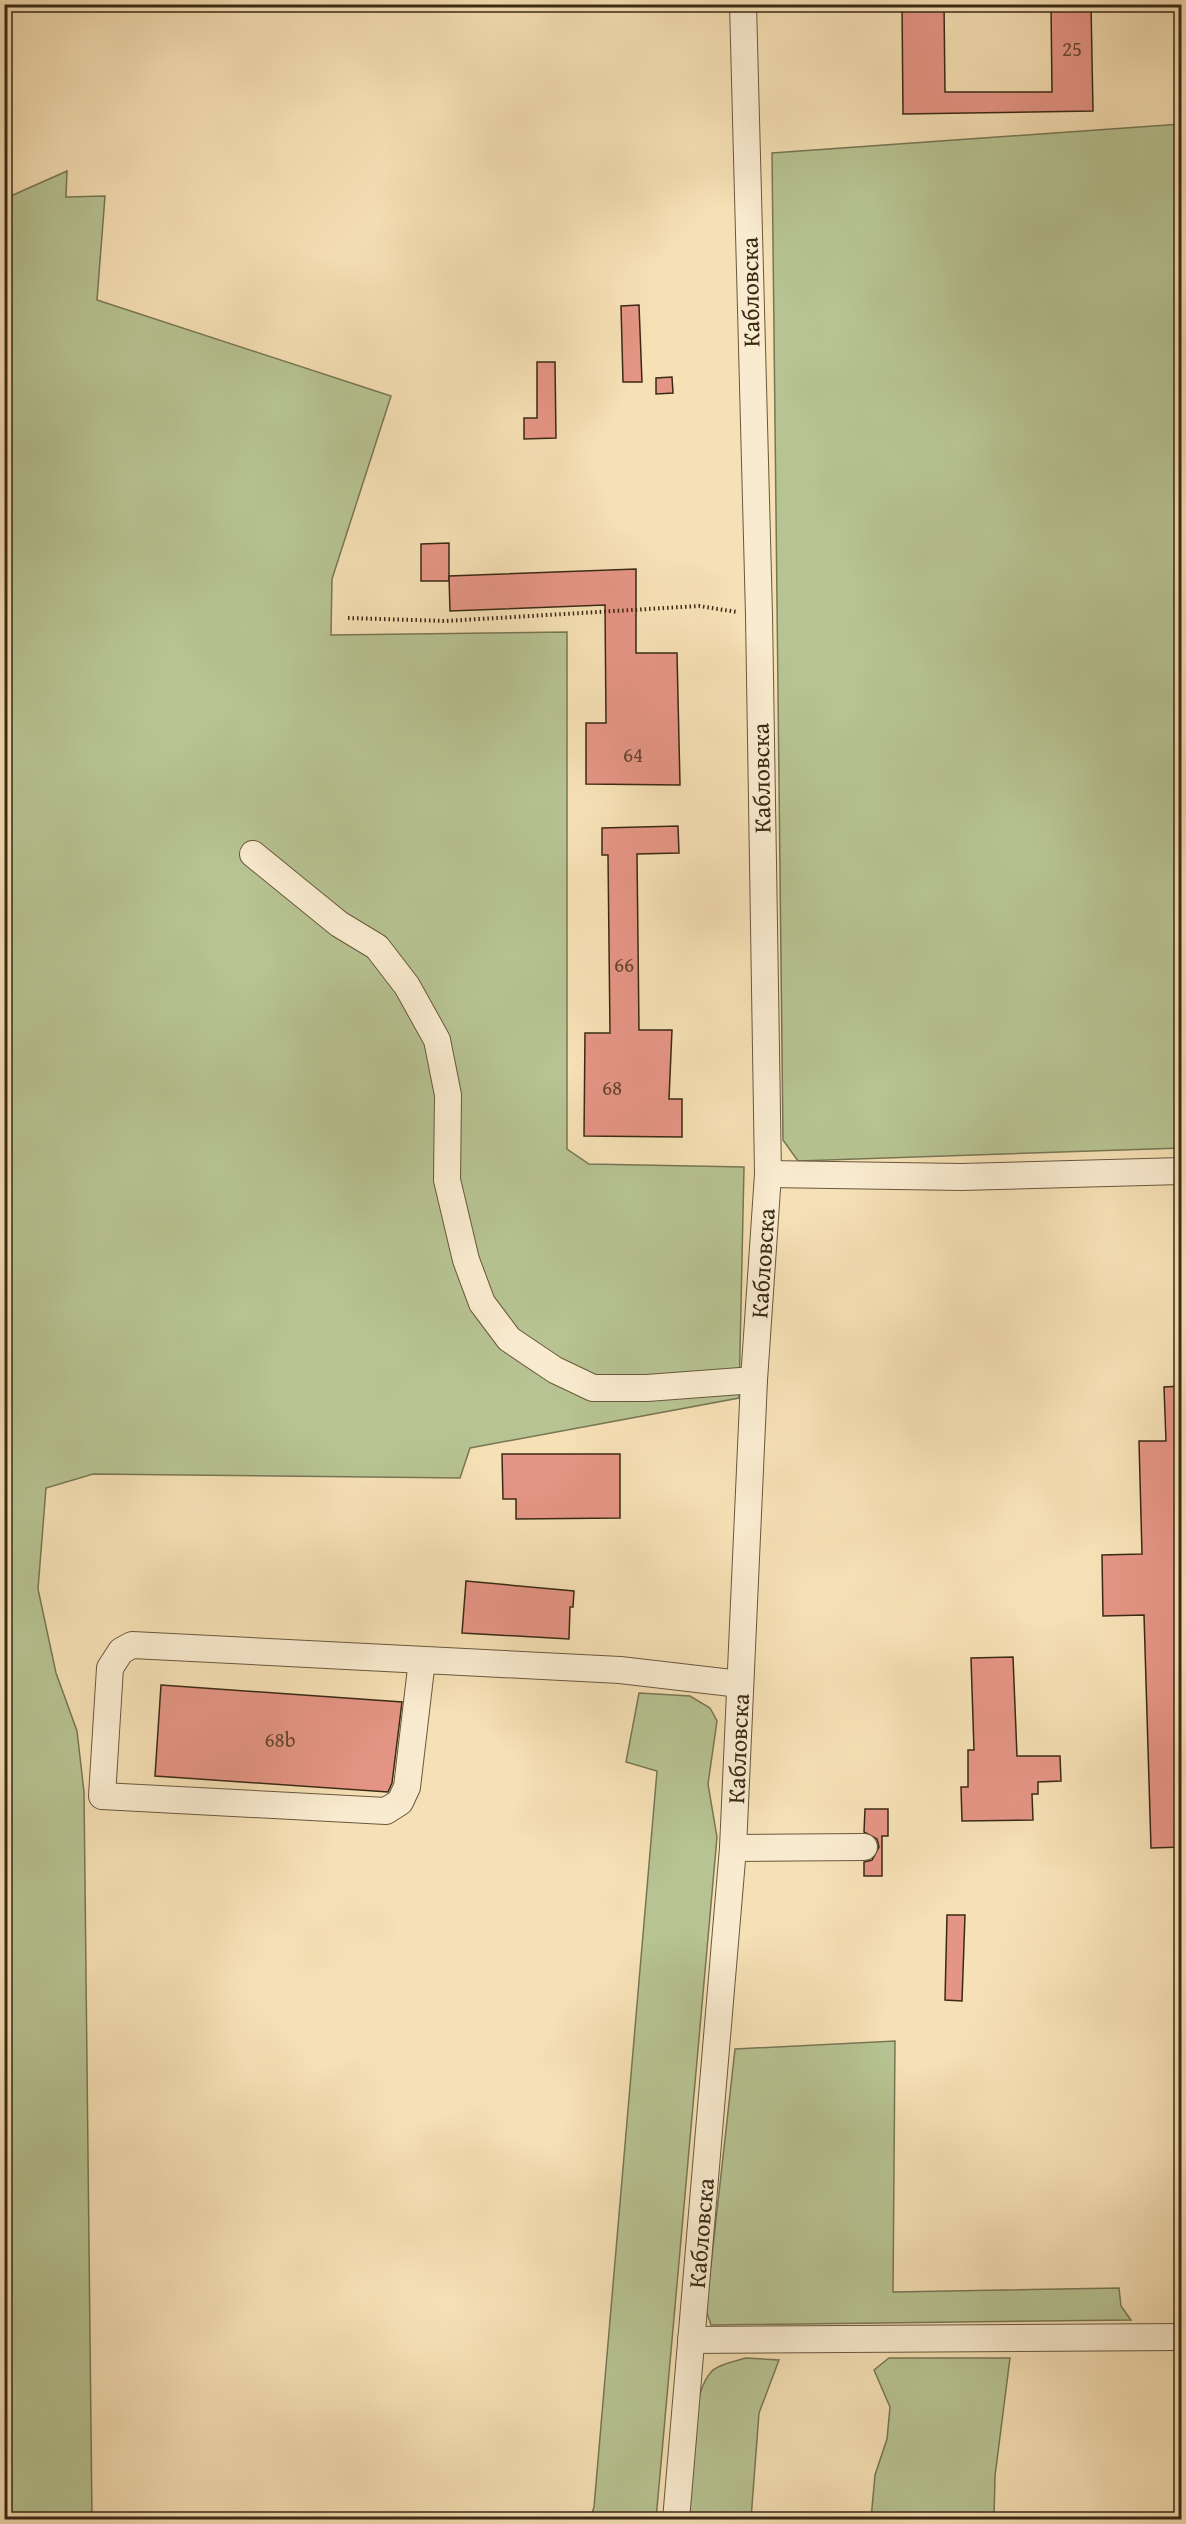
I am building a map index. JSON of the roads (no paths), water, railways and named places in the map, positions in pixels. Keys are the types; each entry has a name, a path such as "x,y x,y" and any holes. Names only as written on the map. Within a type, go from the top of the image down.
{"street":[{"name":"Кабловска","path":"676,2520 734,1848 754,1380 768,1174 759,615 743,4"},
{"path":"253,854 339,924 377,947 407,986 437,1040 448,1095 447,1180 466,1260 482,1302 509,1339 555,1370 593,1388 647,1388 754,1380"},
{"path":"768,1174 961,1177 1182,1171"},
{"path":"422,1660 407,1787 400,1802 386,1811 102,1796 111,1668 121,1651 132,1645 620,1670 740,1684"},
{"path":"734,1848 864,1847"},
{"path":"691,2340 1182,2337"}]}
